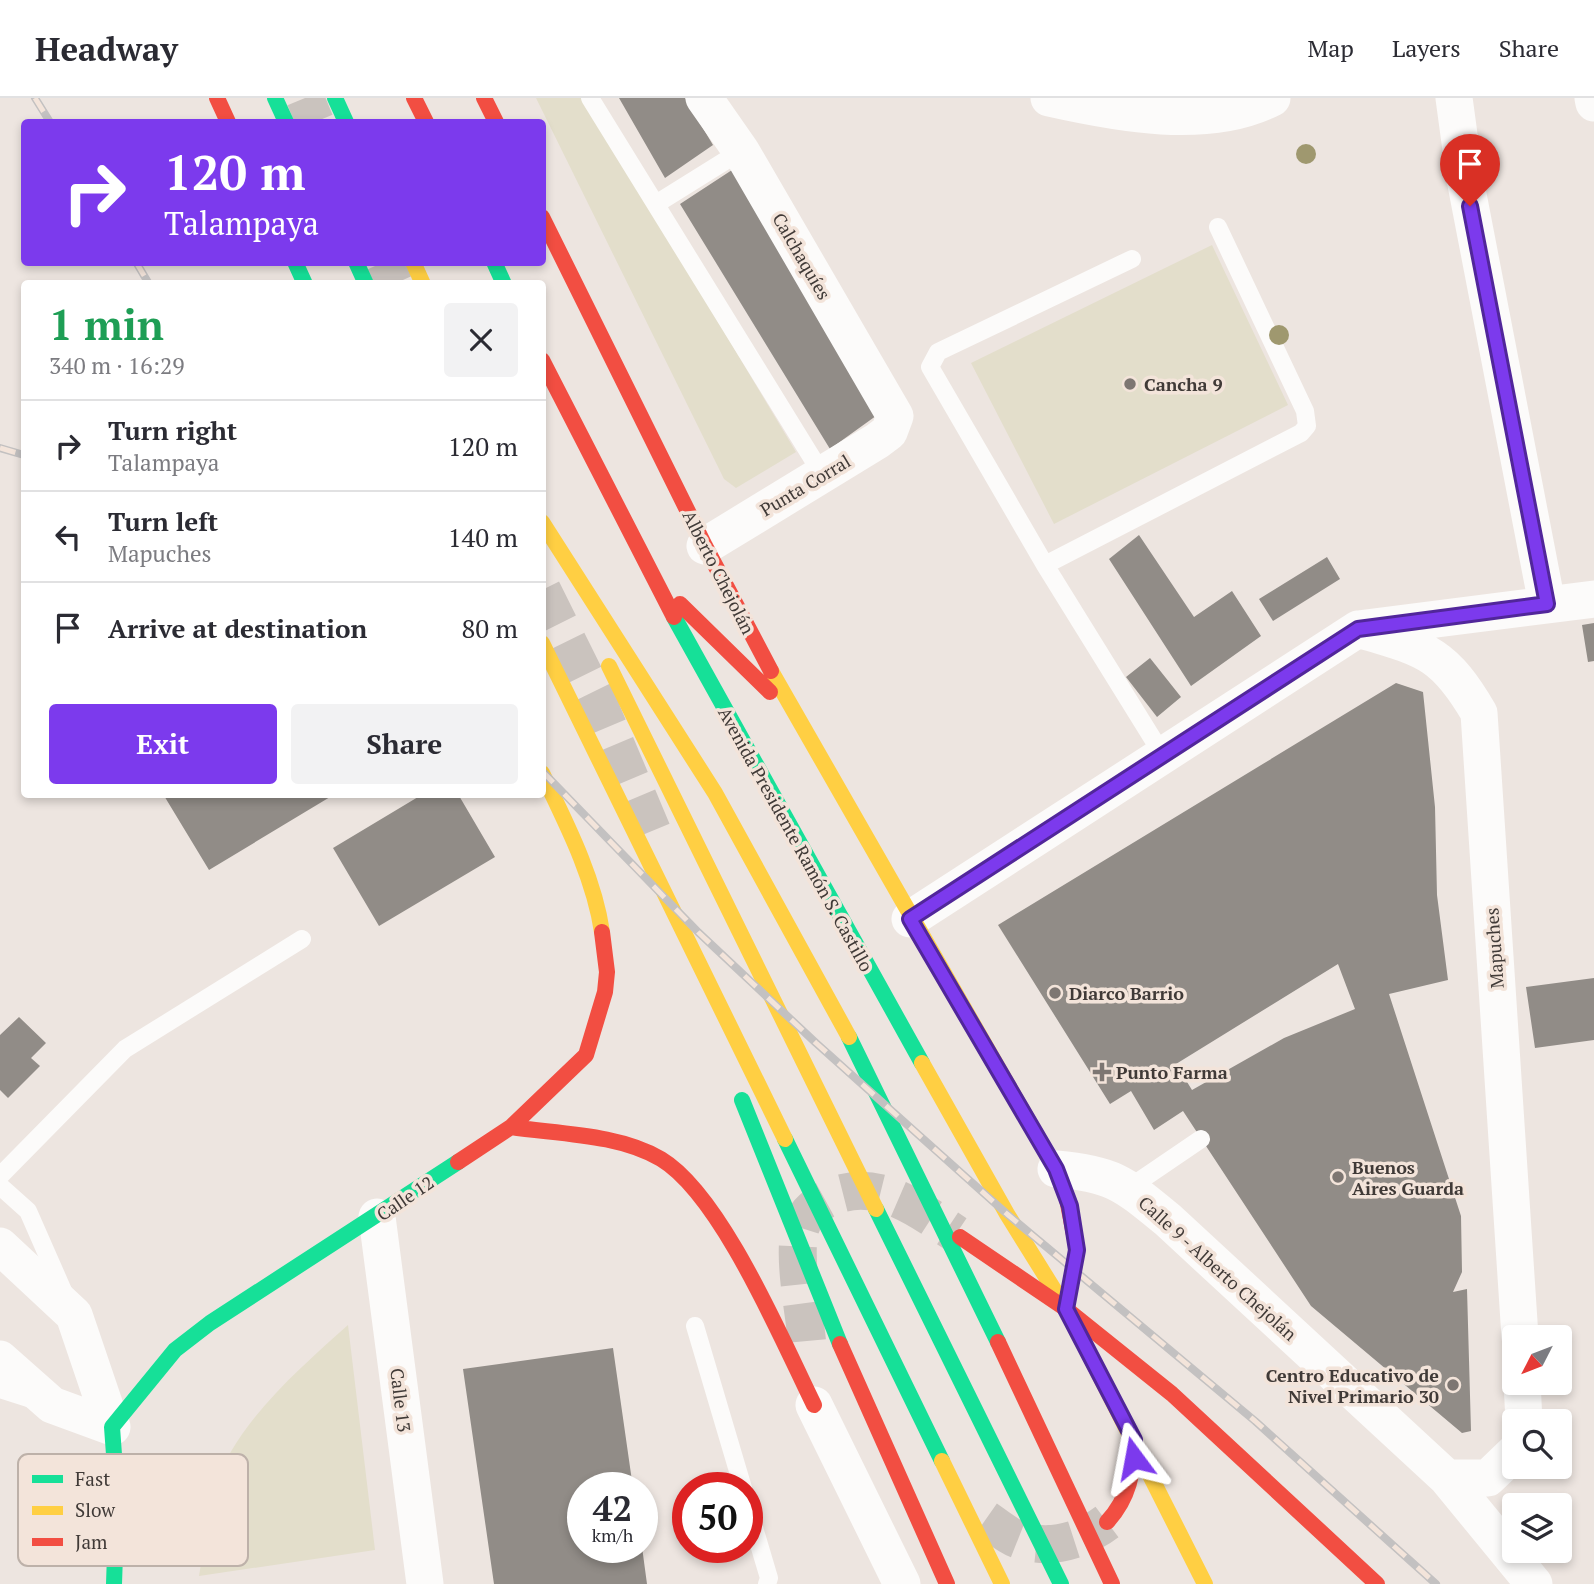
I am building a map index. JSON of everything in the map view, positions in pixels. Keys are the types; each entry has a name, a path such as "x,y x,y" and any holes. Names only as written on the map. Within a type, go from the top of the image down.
{"main road":[{"path":"217,98 227,119"},
{"path":"275,98 285,119"},
{"path":"335,98 345,119"},
{"path":"414,98 424,119"},
{"path":"484,98 494,119"},
{"name":"Alberto Chejolán","path":"546,225 705,546 794,715 910,919"},
{"name":"Avenida Presidente Ramón S. Castillo","path":"546,368 651,576 1007,1214 1066,1309 1205,1584"},
{"path":"546,528 715,793 828,999 916,1169 1112,1584"},
{"path":"546,539 592,631"},
{"path":"651,576 794,715"},
{"path":"546,651 1002,1584"},
{"path":"604,656 1061,1584"},
{"name":"Calle 12","path":"112,1427 175,1350 210,1323 377,1217 511,1127 586,1055 605,992 607,972 599,914 568,827 546,781"},
{"path":"660,881 723,1051"},
{"path":"910,919 1056,1169 1070,1206 1077,1250 1066,1309"},
{"path":"738,1090 782,1207 862,1399 947,1584"},
{"path":"511,1127 630,1146 663,1160 694,1187 715,1216 814,1405"},
{"path":"960,1237 1066,1309 1172,1394 1377,1584"},
{"path":"808,1354 814,1405"},
{"path":"112,1427 114,1454"},
{"path":"1107,1522 1118,1510 1133,1477 1134,1440"},
{"path":"114,1584 115,1566"}],"street":[{"name":"Calchaquíes","path":"704,98 741,151 895,416"},
{"path":"1049,98 1141,117 1248,110 1272,98"},
{"path":"1454,98 1465,179 1547,604"},
{"name":"Punta Corral","path":"705,546 890,432 895,416"},
{"path":"910,919 1358,629 1594,599"},
{"name":"Mapuches","path":"1358,629 1425,650 1460,680 1479,713 1519,1325"},
{"name":"Calle 9 - Alberto Chejolán","path":"1056,1169 1096,1173 1129,1188 1447,1478 1534,1584"},
{"name":"Calle 13","path":"377,1217 425,1584"},
{"path":"0,1246 74,1315 112,1427"},
{"path":"0,1359 52,1405 112,1427"},
{"path":"814,1405 902,1584"},
{"path":"1447,1478 1488,1478 1502,1465"}],"lane":[{"path":"590,98 822,474"},
{"path":"656,204 741,151"},
{"path":"1045,565 1301,433 1307,426 1305,411 1218,227"},
{"path":"1132,259 938,352 930,367 1045,565 1164,757"},
{"path":"0,1176 125,1049 302,939"},
{"path":"1129,1188 1201,1139"},
{"path":"0,1186 28,1211 74,1315"},
{"path":"695,1326 738,1472"},
{"path":"0,1389 52,1405"},
{"path":"763,1558 769,1578 767,1584"}],"shaded area":[{"path":"536,98 584,98 796,452 736,488 724,479"},
{"name":"Cancha 9","path":"1212,245 1288,405 1054,524 971,363"},
{"path":"348,1325 375,1550 199,1576 201,1566 248,1566 248,1454 230,1454 252,1421 309,1360"}],"building":[{"path":"619,98 685,98 713,145 665,178"},
{"path":"732,170 880,413 830,449 680,204"},
{"path":"1139,535 1194,617 1232,591 1261,636 1191,686 1109,559"},
{"path":"1327,557 1340,579 1273,621 1259,599"},
{"path":"1594,623 1594,661 1588,662 1582,625"},
{"path":"1150,658 1181,697 1157,717 1126,677"},
{"path":"1396,683 1423,692 1435,807 1437,895 1448,980 1389,994 1461,1216 1462,1272 1453,1292 1467,1289 1471,1431 1462,1433 1311,1306 1183,1111 1154,1130 1131,1091 1110,1104 998,925","holes":["1338,964 1355,1009 1284,1038 1192,1090 1176,1064"]},
{"path":"165,798 328,798 209,870"},
{"path":"416,798 460,798 495,857 379,926 333,848"},
{"path":"1594,978 1594,1040 1535,1048 1526,987"},
{"path":"19,1017 46,1043 31,1058 40,1066 8,1098 0,1090 0,1035"},
{"path":"613,1348 631,1472 567,1472 567,1563 644,1563 647,1584 494,1584 463,1369"}],"tunnel":[{"path":"305,98 314,119"},
{"path":"386,266 392,280"},
{"path":"546,598 599,705 652,831"},
{"path":"807,1341 798,1269 798,1241 804,1219 820,1203 846,1192 880,1193 912,1206 956,1234"},
{"path":"986,1519 1015,1538 1042,1544 1076,1539 1107,1522"}],"railway":[{"path":"35,98 48,119"},
{"path":"138,266 147,280"},
{"path":"0,448 21,454"},
{"path":"546,775 698,932 816,1043 1007,1214 1255,1421 1436,1584"}],"traffic: fast":[{"path":"275,98 285,119"},
{"path":"335,98 345,119"},
{"path":"297,266 303,280"},
{"path":"358,266 364,280"},
{"path":"496,266 502,280"},
{"path":"674,617 922,1063"},
{"path":"849,1037 998,1342"},
{"path":"742,1100 840,1344"},
{"path":"785,1139 942,1461"},
{"path":"114,1454 112,1427 175,1350 210,1323 458,1162"},
{"path":"876,1209 1061,1584"},
{"path":"114,1584 115,1566"}],"traffic: slow":[{"path":"415,266 421,280"},
{"path":"546,528 715,793 849,1037"},
{"path":"546,651 785,1139"},
{"path":"609,666 876,1209"},
{"path":"771,671 1056,1169 1067,1199"},
{"path":"546,782 586,871 602,932"},
{"path":"922,1063 1007,1214 1066,1309 1205,1584"},
{"path":"942,1461 1002,1584"}],"traffic: jam":[{"path":"217,98 227,119"},
{"path":"414,98 424,119"},
{"path":"484,98 494,119"},
{"path":"546,225 705,546 771,671"},
{"path":"546,368 674,617"},
{"path":"680,604 770,692"},
{"path":"458,1162 511,1127 586,1055 605,992 607,972 602,932"},
{"path":"511,1127 588,1136 627,1144 661,1159 683,1177 706,1203 748,1271 814,1405"},
{"path":"1066,1309 1077,1250 1067,1199"},
{"path":"960,1237 1066,1309 1172,1394 1377,1584"},
{"path":"998,1342 1112,1584"},
{"path":"840,1344 947,1584"},
{"path":"1107,1522 1120,1504 1129,1484 1134,1440"}],"place":[{"name":"Cancha 9","path":"1130,384"},
{"name":"Diarco Barrio","path":"1055,993"},
{"name":"Punto Farma","path":"1102,1072"},
{"name":"Buenos Aires Guarda","path":"1338,1177"},
{"name":"Centro Educativo de Nivel Primario 30","path":"1453,1385"}],"route":[{"path":"1134,1458 1134,1440 1066,1309 1077,1250 1070,1206 1056,1169 910,919 1358,629 1547,604 1470,206"}]}
